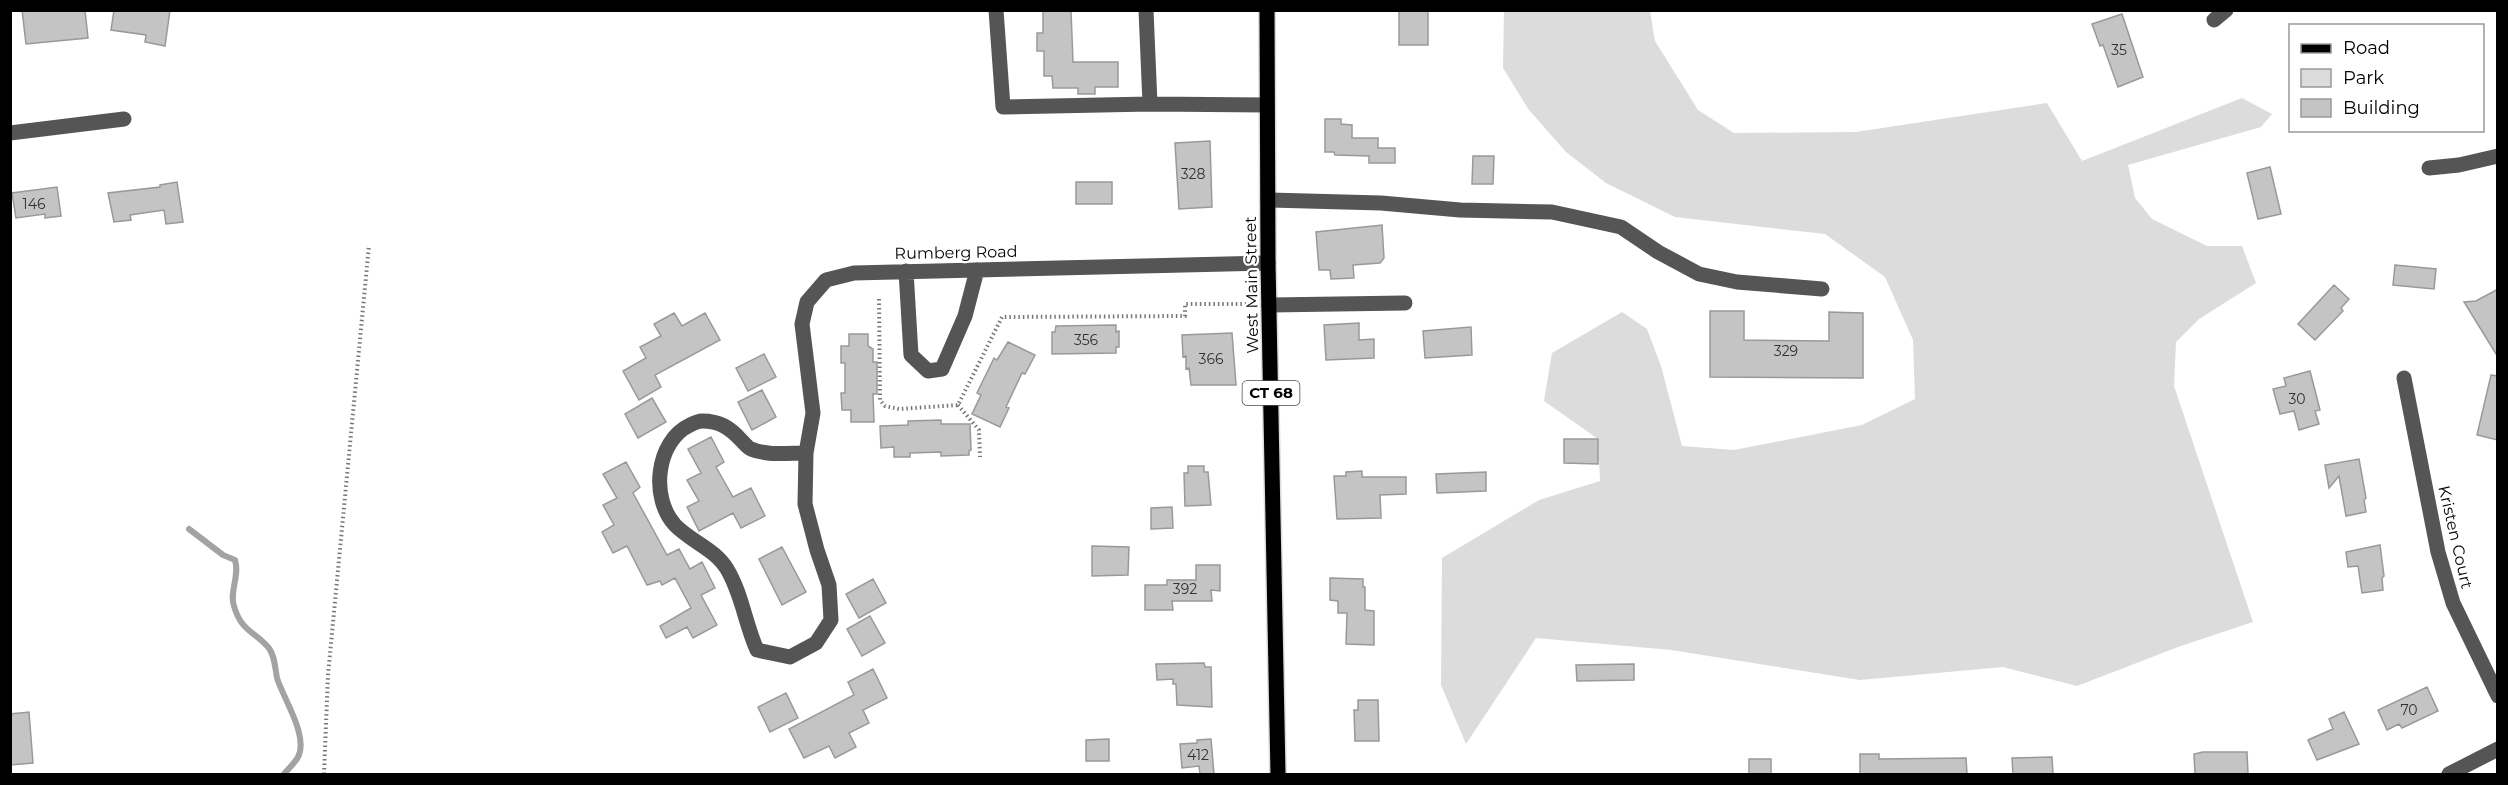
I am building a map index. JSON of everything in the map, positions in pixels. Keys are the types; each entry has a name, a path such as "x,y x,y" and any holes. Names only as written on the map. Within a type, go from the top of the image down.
{"main road":[{"name":"West Main Street","path":"1267,10 1268,263 1278,774"}],"street":[{"path":"996,10 1003,107 1150,104 1267,105"},
{"path":"1146,10 1150,104"},
{"path":"10,133 123,119"},
{"path":"2429,168 2459,165 2498,156"},
{"path":"1268,200 1381,203 1460,210 1552,212 1621,227 1658,252 1699,274 1737,282 1822,289"},
{"name":"Rumberg Road","path":"806,453 771,453 750,449 722,423 699,421 679,430 665,450 660,486 664,507 675,525 702,544 726,566 739,592 747,627 757,650 790,657 816,643 831,620 829,585 816,550 805,504 806,453 813,413 802,324 807,302 826,280 855,273 906,271 1268,263"},
{"path":"906,271 911,355 928,371 942,369 965,316 977,270"},
{"path":"1269,305 1405,303"},
{"name":"Kristen Court","path":"2404,378 2438,552 2453,603 2498,696"},
{"path":"2449,774 2498,749"}],"path":[{"path":"324,774 328,675 369,245"},
{"path":"879,299 880,400 885,406 899,409 958,405"},
{"path":"958,405 1002,317 1185,316 1185,304 1246,303"},
{"path":"958,405 979,430 980,457"}],"green space":[{"path":"1504,11 1650,11 1655,41 1698,110 1734,133 1856,132 2047,103 2082,161 2242,98 2272,114 2261,127 2128,165 2135,198 2152,219 2207,246 2242,246 2256,283 2199,319 2176,342 2174,386 2253,622 2178,647 2077,686 2003,667 1860,680 1671,650 1536,638 1466,744 1441,685 1442,558 1539,500 1600,481 1598,439 1544,401 1552,353 1622,312 1647,329 1661,366 1682,446 1734,450 1862,425 1915,399 1913,340 1885,277 1825,234 1675,217 1606,183 1566,152 1529,110 1503,68"}],"building":[{"path":"22,10 85,10 88,38 26,44"},
{"path":"114,10 170,10 165,46 145,42 146,35 111,30"},
{"path":"1043,10 1071,10 1073,62 1118,62 1118,87 1095,87 1095,94 1078,94 1078,88 1053,88 1052,76 1044,76 1044,51 1037,51 1037,33 1043,33"},
{"path":"1399,10 1428,10 1428,45 1399,45"},
{"path":"2122,14 2143,77 2118,87 2103,45 2100,46 2092,24"},
{"path":"1325,119 1341,119 1341,124 1352,125 1352,138 1378,138 1378,148 1395,148 1395,163 1369,163 1369,156 1335,155 1334,152 1325,152"},
{"path":"1210,141 1212,207 1179,209 1175,143"},
{"path":"1473,156 1494,156 1493,184 1472,184"},
{"path":"2270,167 2281,214 2258,219 2247,173"},
{"path":"177,182 183,222 166,224 164,210 130,215 131,220 114,222 108,193 160,187 160,185"},
{"path":"1076,182 1112,182 1112,204 1076,204"},
{"path":"57,187 61,216 45,218 45,214 16,218 12,193"},
{"path":"1382,225 1384,258 1380,263 1353,265 1354,278 1331,279 1330,270 1319,270 1316,232"},
{"path":"2395,265 2436,269 2434,289 2393,285"},
{"path":"2334,285 2349,299 2341,308 2343,311 2315,340 2298,324"},
{"path":"2498,289 2498,357 2464,302 2476,301"},
{"path":"1710,311 1744,311 1744,340 1829,341 1829,312 1863,313 1863,378 1710,377"},
{"path":"674,313 682,326 705,313 720,340 655,375 661,387 639,400 623,371 646,358 640,347 661,336 654,324"},
{"path":"1359,323 1359,340 1374,339 1374,358 1326,360 1324,325"},
{"path":"1116,325 1116,332 1119,331 1119,347 1116,347 1116,353 1052,354 1052,332 1055,332 1056,326"},
{"path":"1471,327 1472,355 1425,358 1423,331"},
{"path":"1232,333 1236,385 1191,385 1189,368 1186,369 1186,356 1183,357 1182,335"},
{"path":"849,334 868,334 868,346 873,349 873,362 877,362 877,394 873,394 874,422 851,422 851,410 842,410 841,393 845,393 845,363 841,363 841,346 849,346"},
{"path":"1008,342 1035,355 1025,374 1022,373 1006,407 1009,408 1000,427 972,414 981,395 977,393 994,358 997,360"},
{"path":"764,354 776,377 748,391 736,368"},
{"path":"2310,371 2320,410 2315,411 2319,424 2299,430 2294,411 2280,414 2273,389 2286,386 2284,378"},
{"path":"2491,375 2498,376 2498,440 2477,435"},
{"path":"762,390 776,417 752,430 738,402"},
{"path":"652,398 666,422 638,438 625,414"},
{"path":"941,420 941,424 970,424 971,450 969,455 941,456 941,452 910,453 910,457 894,457 894,447 881,448 880,426 908,425 908,421"},
{"path":"711,437 724,462 716,467 733,497 751,488 765,516 741,528 733,513 699,531 687,507 699,501 687,480 701,473 688,449"},
{"path":"1564,439 1598,439 1598,464 1564,463"},
{"path":"2359,459 2366,498 2364,500 2366,512 2346,516 2339,476 2329,488 2325,465"},
{"path":"626,462 640,487 633,493 667,555 679,549 690,569 702,562 715,588 701,595 717,625 693,638 687,627 666,638 660,626 691,608 675,578 662,585 660,581 647,585 627,546 613,553 602,532 614,525 603,505 617,498 603,474"},
{"path":"1188,466 1204,466 1204,472 1208,472 1211,505 1185,506 1184,473 1188,473"},
{"path":"1362,471 1362,477 1406,477 1406,494 1380,495 1381,518 1337,519 1334,476 1346,476 1346,472"},
{"path":"1486,472 1486,491 1437,493 1436,474"},
{"path":"1172,507 1173,528 1151,529 1151,508"},
{"path":"2380,545 2384,576 2382,578 2383,590 2362,593 2358,566 2348,567 2346,552"},
{"path":"1092,546 1129,547 1128,575 1092,576"},
{"path":"782,547 806,592 782,605 759,559"},
{"path":"1196,565 1220,565 1220,591 1211,590 1212,601 1172,601 1173,610 1145,610 1145,585 1167,585 1167,580 1196,580"},
{"path":"1330,578 1363,579 1365,610 1374,611 1374,645 1346,644 1347,613 1338,613 1338,601 1330,600"},
{"path":"873,579 886,603 859,618 846,594"},
{"path":"870,616 885,643 862,656 847,629"},
{"path":"1204,663 1205,667 1211,667 1212,707 1177,705 1176,684 1173,684 1173,679 1157,680 1156,664"},
{"path":"1634,664 1634,680 1577,681 1576,665"},
{"path":"873,669 887,698 863,710 869,723 849,733 856,747 835,758 829,746 804,758 789,729 854,695 848,682"},
{"path":"2427,687 2438,711 2402,728 2399,724 2387,730 2378,710"},
{"path":"786,693 798,718 770,732 758,707"},
{"path":"1358,700 1378,700 1379,741 1355,741 1354,710 1358,710"},
{"path":"29,712 33,763 10,765 10,714"},
{"path":"2344,712 2359,744 2317,760 2308,740 2333,729 2329,719"},
{"path":"1109,739 1109,761 1086,761 1086,740"},
{"path":"1211,739 1214,774 1200,774 1199,766 1182,768 1180,744"},
{"path":"2247,752 2248,774 2195,774 2194,754"},
{"path":"1860,754 1879,754 1879,759 1966,758 1967,774 1860,774"},
{"path":"2052,757 2053,774 2013,774 2012,758"},
{"path":"1749,759 1771,759 1771,774 1749,774"}],"waterway":[{"path":"189,529 223,555 235,560 233,601 237,614 244,626 263,642 272,654 277,678 298,728 301,748 298,757 284,774"}]}
